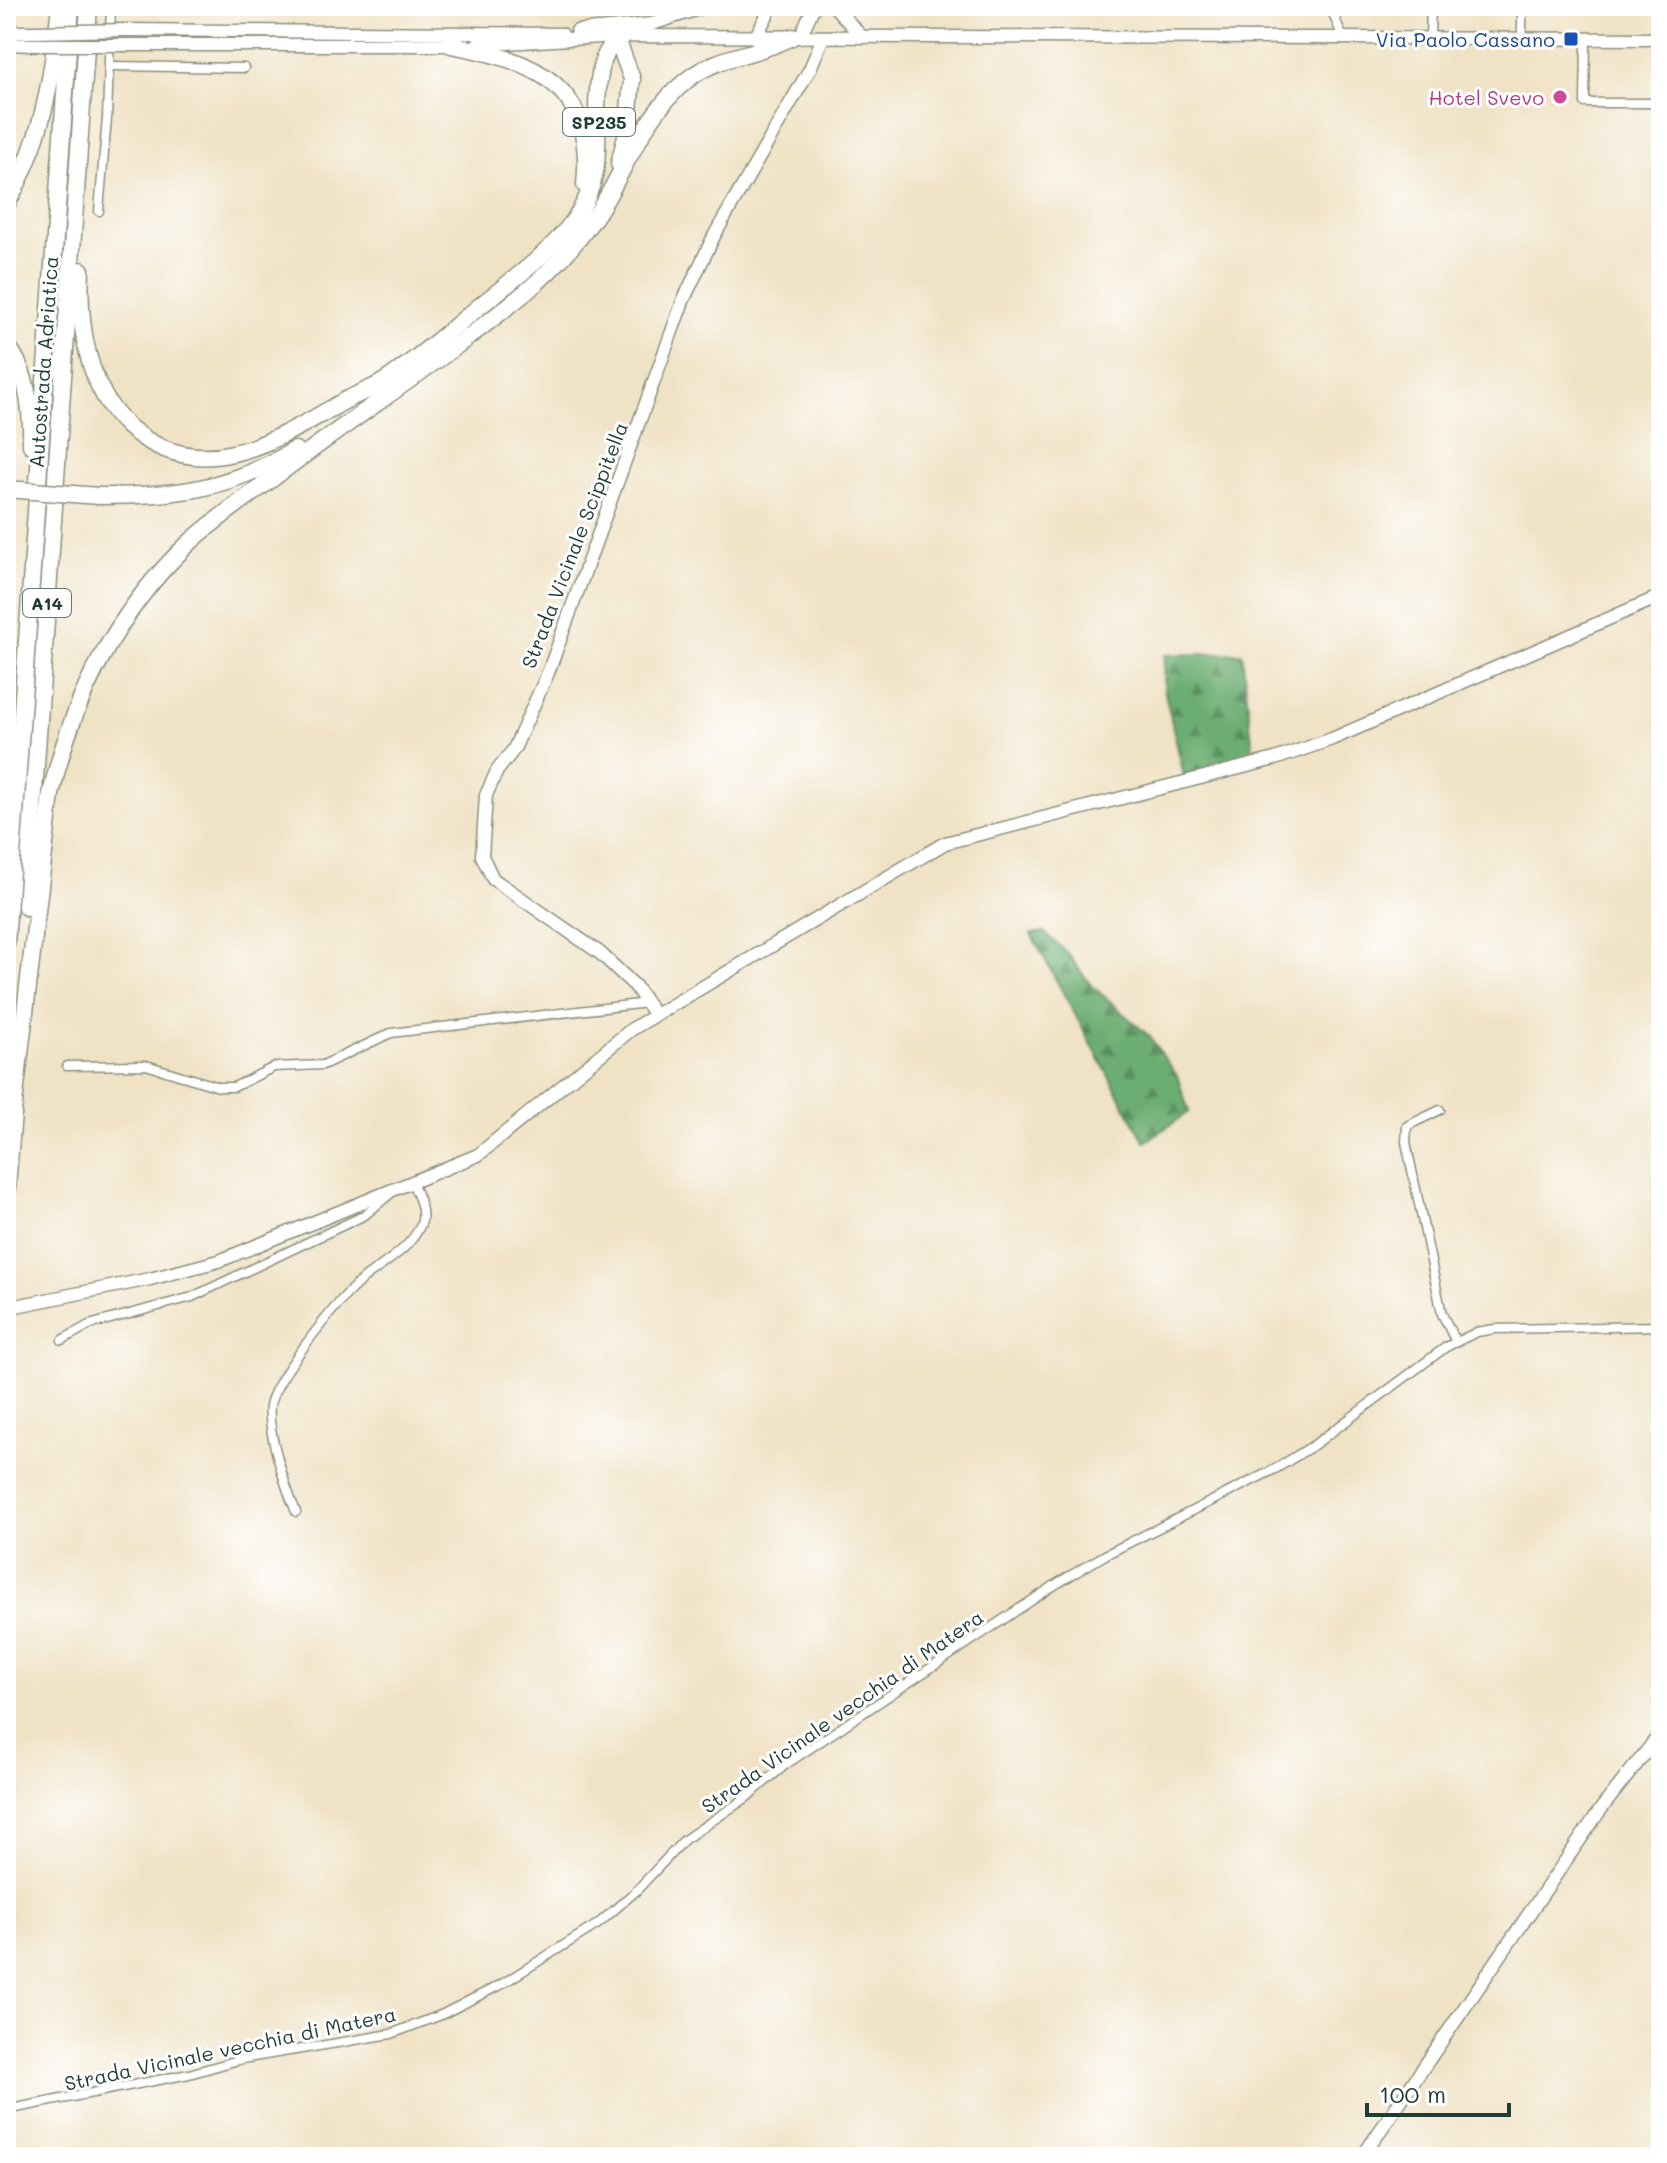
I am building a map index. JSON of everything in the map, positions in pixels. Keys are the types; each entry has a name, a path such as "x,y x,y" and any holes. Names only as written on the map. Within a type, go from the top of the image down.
{"highway":[{"path":"6,205 25,171 43,124 60,6"},
{"name":"Autostrada Adriatica","path":"6,944 71,6"},
{"name":"Autostrada Adriatica","path":"6,1199 89,6"},
{"name":"SP235","path":"613,185 627,132 632,79 615,36"},
{"name":"SP235","path":"581,209 599,163 600,71 615,36"},
{"path":"12,1121 51,794 61,749 82,693 115,633 188,544 332,432 402,385 529,289 578,237 649,124 685,81 718,61 775,46 792,37"},
{"path":"330,427 538,258 581,209 586,146 577,115 562,92 523,62 451,45"},
{"path":"86,48 87,152 79,293 82,325 99,382 110,407 122,421 150,442 169,450 214,456 272,442 383,383"},
{"path":"6,344 16,356 25,381 32,425 27,639"},
{"path":"6,489 99,496 164,496 200,491 262,469 402,385"}],"street":[{"path":"99,211 110,66 111,6"},
{"path":"561,34 652,24 707,6"},
{"path":"792,37 814,6"},
{"path":"834,6 862,37"},
{"path":"1330,6 1343,38"},
{"path":"1430,39 1431,6"},
{"path":"1522,6 1522,39"},
{"path":"755,38 771,11 792,37"},
{"path":"6,44 33,38 125,30 755,38 1661,39"},
{"path":"6,32 33,38 125,45 517,45 615,36"},
{"name":"Strada Vicinale Scippitella","path":"651,1009 635,986 600,953 493,879 482,856 486,795 497,771 514,749 548,673 688,291 714,236 826,37"},
{"path":"1586,39 1585,103 1661,103"},
{"path":"110,66 244,68"},
{"path":"6,1308 150,1279 219,1261 490,1148 651,1009 945,843 1289,754 1332,739 1661,596"},
{"path":"67,1066 146,1065 219,1087 234,1087 274,1067 323,1065 391,1033 651,1009"},
{"path":"1440,1110 1407,1126 1406,1142 1442,1314 1456,1342"},
{"path":"296,1512 280,1475 270,1405 281,1381 333,1312 354,1287 412,1238 423,1221 420,1200 412,1183"},
{"path":"62,1340 89,1325 192,1297 365,1215 393,1191"},
{"name":"Strada Vicinale vecchia di Matera","path":"6,2110 189,2074 242,2059 391,2034 441,2015 502,1984 598,1924 636,1891 684,1840 874,1705 1073,1573 1232,1493 1314,1445 1456,1342 1495,1329 1661,1326"},
{"path":"1362,2157 1601,1809 1661,1733"}],"green space":[{"path":"1242,653 1254,759 1184,776 1164,688 1165,655"},
{"path":"1044,932 1067,953 1091,985 1149,1036 1177,1076 1189,1112 1145,1142 1031,934"}],"place":[{"name":"Via Paolo Cassano","path":"1571,39"},
{"name":"Hotel Svevo","path":"1560,97"}]}
